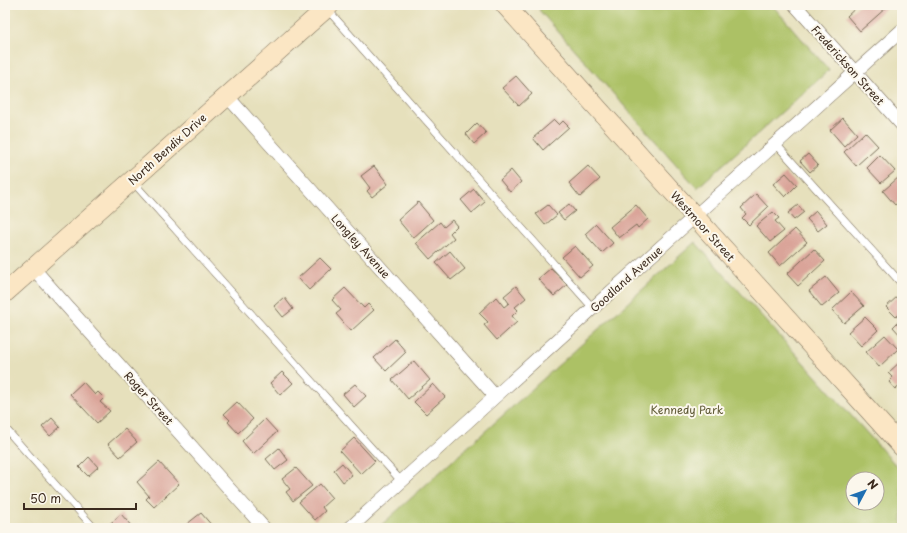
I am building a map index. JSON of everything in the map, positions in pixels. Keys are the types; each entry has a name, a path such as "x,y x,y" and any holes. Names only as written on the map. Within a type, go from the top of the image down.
{"street":[{"name":"Westmoor Street","path":"506,5 902,447"},
{"name":"Frederickson Street","path":"795,5 902,125"},
{"name":"North Bendix Drive","path":"5,293 328,6"},
{"name":"Goodland Avenue","path":"350,528 592,308 902,30"},
{"name":"Longley Avenue","path":"227,96 495,396"},
{"name":"Roger Street","path":"33,268 264,528"}],"lane":[{"path":"328,6 592,308"},
{"path":"776,144 902,284"},
{"path":"132,181 402,482"},
{"path":"5,428 94,528"}],"green space":[{"path":"545,5 772,5 829,70 697,188 539,10"},
{"name":"Kennedy Park","path":"695,242 902,472 902,528 378,528"}],"building":[{"path":"859,5 885,5 887,7 860,31 847,16"},
{"path":"516,76 532,94 519,106 502,88"},
{"path":"843,118 857,134 844,146 830,130"},
{"path":"554,120 559,125 563,121 569,127 543,150 533,138"},
{"path":"477,123 486,133 474,144 466,134"},
{"path":"865,132 878,146 856,166 844,152"},
{"path":"808,154 818,165 810,172 800,161"},
{"path":"880,155 895,171 881,183 867,168"},
{"path":"374,166 388,184 372,197 367,191 370,188 361,176"},
{"path":"588,166 600,179 580,197 569,183"},
{"path":"511,170 521,182 510,192 500,180"},
{"path":"786,173 797,185 785,197 773,184"},
{"path":"899,177 902,180 902,199 895,205 883,191"},
{"path":"474,189 485,202 472,213 461,200"},
{"path":"756,194 768,207 749,225 742,218 746,214 741,208"},
{"path":"418,202 433,220 413,238 398,220"},
{"path":"569,204 575,211 564,220 558,213"},
{"path":"548,205 557,215 545,225 536,214"},
{"path":"636,205 648,219 638,228 636,225 619,238 610,227"},
{"path":"798,205 804,212 794,220 788,213"},
{"path":"816,211 827,224 818,231 807,219"},
{"path":"773,212 779,218 775,221 784,231 770,242 756,226"},
{"path":"452,220 457,226 450,233 454,238 430,259 416,243 440,222 444,227"},
{"path":"596,224 613,243 602,253 585,234"},
{"path":"795,229 807,242 780,266 769,253"},
{"path":"575,246 593,266 580,277 562,257"},
{"path":"814,249 825,261 798,286 787,274"},
{"path":"450,251 465,269 451,280 436,263"},
{"path":"320,258 331,269 309,290 298,278"},
{"path":"551,268 567,285 554,296 538,279"},
{"path":"826,277 839,293 822,307 809,291"},
{"path":"516,286 526,298 515,307 518,310 512,316 517,322 497,340 484,325 488,322 479,313 496,297 504,307 509,303 504,296"},
{"path":"345,288 364,308 368,304 374,310 351,331 336,314 341,310 332,300"},
{"path":"851,292 864,306 844,323 832,310"},
{"path":"898,296 902,301 902,312 896,317 886,307"},
{"path":"284,297 293,309 283,317 274,306"},
{"path":"865,317 878,330 861,346 848,332"},
{"path":"902,318 902,337 893,327"},
{"path":"885,335 898,349 879,367 866,352"},
{"path":"395,339 406,352 386,371 374,358"},
{"path":"902,360 902,383 895,389 889,382 893,378 888,373"},
{"path":"414,361 430,380 408,399 392,380"},
{"path":"282,372 293,383 280,395 270,383"},
{"path":"83,382 95,395 98,392 104,398 100,402 110,411 97,423 70,394"},
{"path":"355,384 366,396 354,407 343,394"},
{"path":"433,384 445,397 426,414 414,402"},
{"path":"237,402 253,419 238,433 228,422 230,420 224,414"},
{"path":"52,418 60,427 50,436 42,427"},
{"path":"265,419 277,432 253,454 242,441"},
{"path":"125,429 137,442 120,457 108,444"},
{"path":"354,438 375,461 361,474 340,451"},
{"path":"279,448 288,460 275,470 266,459"},
{"path":"89,457 98,467 88,476 79,467"},
{"path":"159,462 179,484 154,507 146,499 149,496 137,482"},
{"path":"342,463 352,475 343,482 334,470"},
{"path":"296,468 312,486 293,501 286,492 290,489 282,479"},
{"path":"320,484 332,498 322,507 325,511 315,520 299,502"},
{"path":"201,513 214,528 191,528 187,524"},
{"path":"121,514 133,528 105,528"}]}
